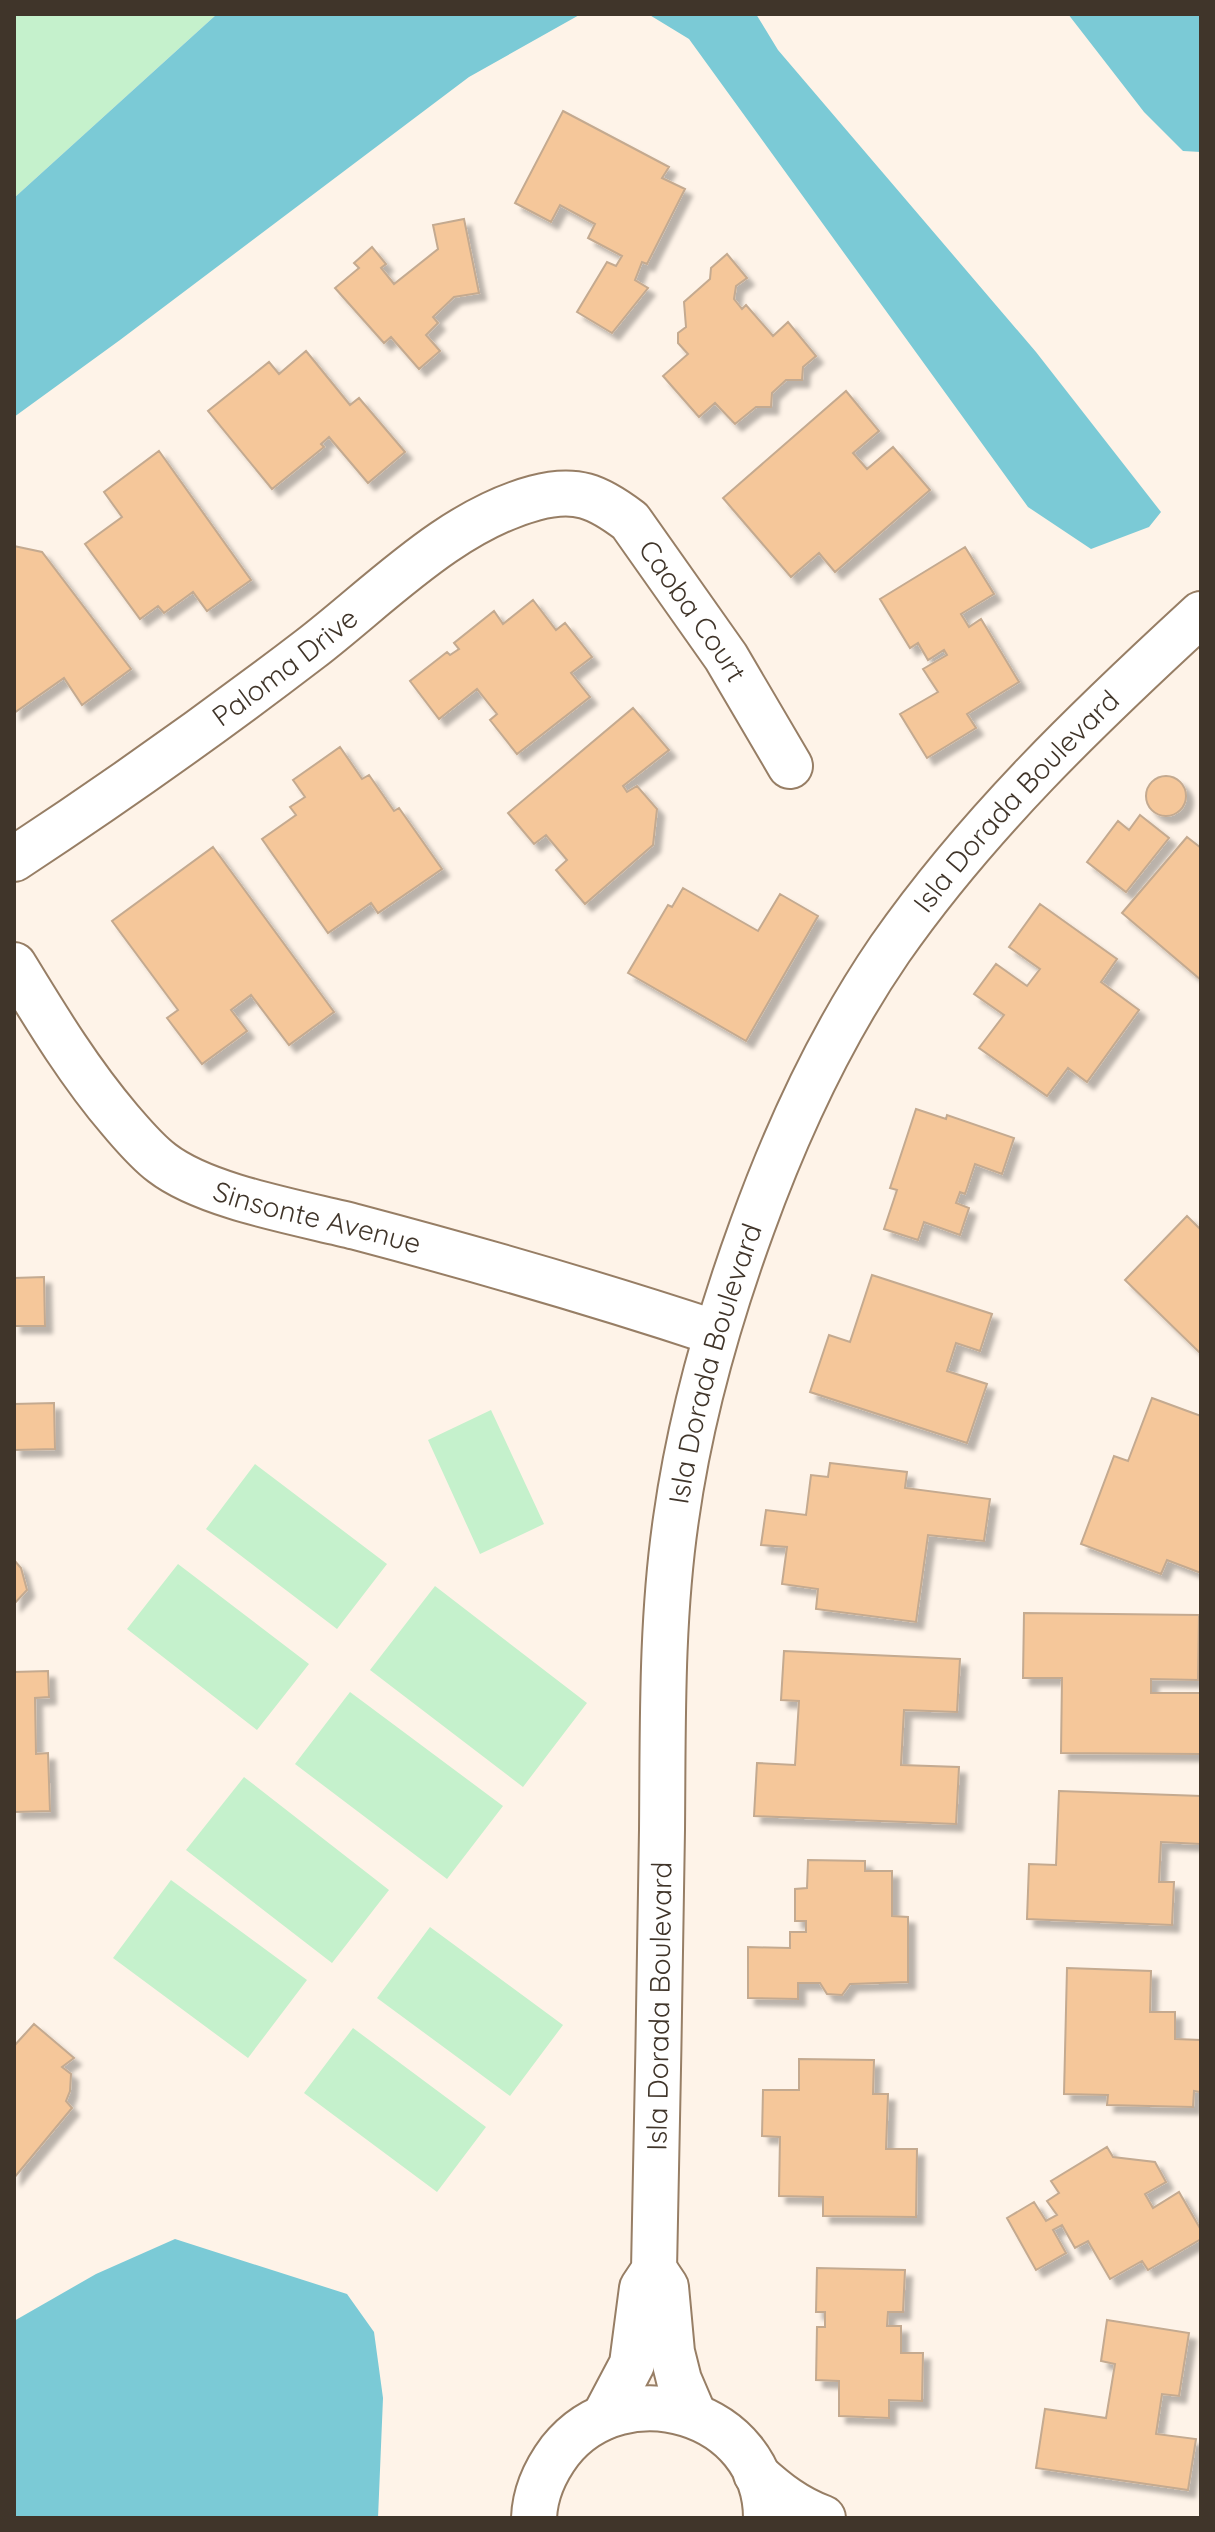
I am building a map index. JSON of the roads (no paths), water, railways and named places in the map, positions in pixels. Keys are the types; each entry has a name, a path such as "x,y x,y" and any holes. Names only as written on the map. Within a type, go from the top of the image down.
{"street":[{"name":"Caoba Court","path":"562,493 587,495 610,505 630,521 726,657 790,766"},
{"name":"Paloma Drive","path":"14,859 269,679 452,537 505,508 562,493"},
{"name":"Isla Dorada Boulevard","path":"604,2417 632,2364 642,2288 654,2270 666,1619 684,1467 716,1333 759,1207 795,1120 841,1029 889,952 931,893 973,842 1053,753 1201,614"},
{"name":"Sinsonte Avenue","path":"14,965 81,1070 113,1111 145,1148 181,1175 233,1195 358,1228 716,1333"},
{"name":"Isla Dorada Boulevard","path":"654,2270 666,2287 672,2352 679,2380 694,2415"},
{"path":"534,2518 534,2502 548,2466 572,2437 604,2417 634,2408 665,2408 694,2415 720,2430 741,2449 756,2474 766,2506 766,2518"},
{"path":"756,2474 779,2495 823,2518"}],"water":[{"path":"217,14 581,14 469,77 14,417 14,198"},
{"path":"648,14 756,14 778,50 1036,352 1161,512 1149,527 1091,549 1028,507 689,39"},
{"path":"1068,14 1201,14 1201,152 1183,151 1144,112"},
{"path":"175,2239 347,2294 374,2332 383,2398 378,2518 14,2518 14,2321 96,2274"}]}
